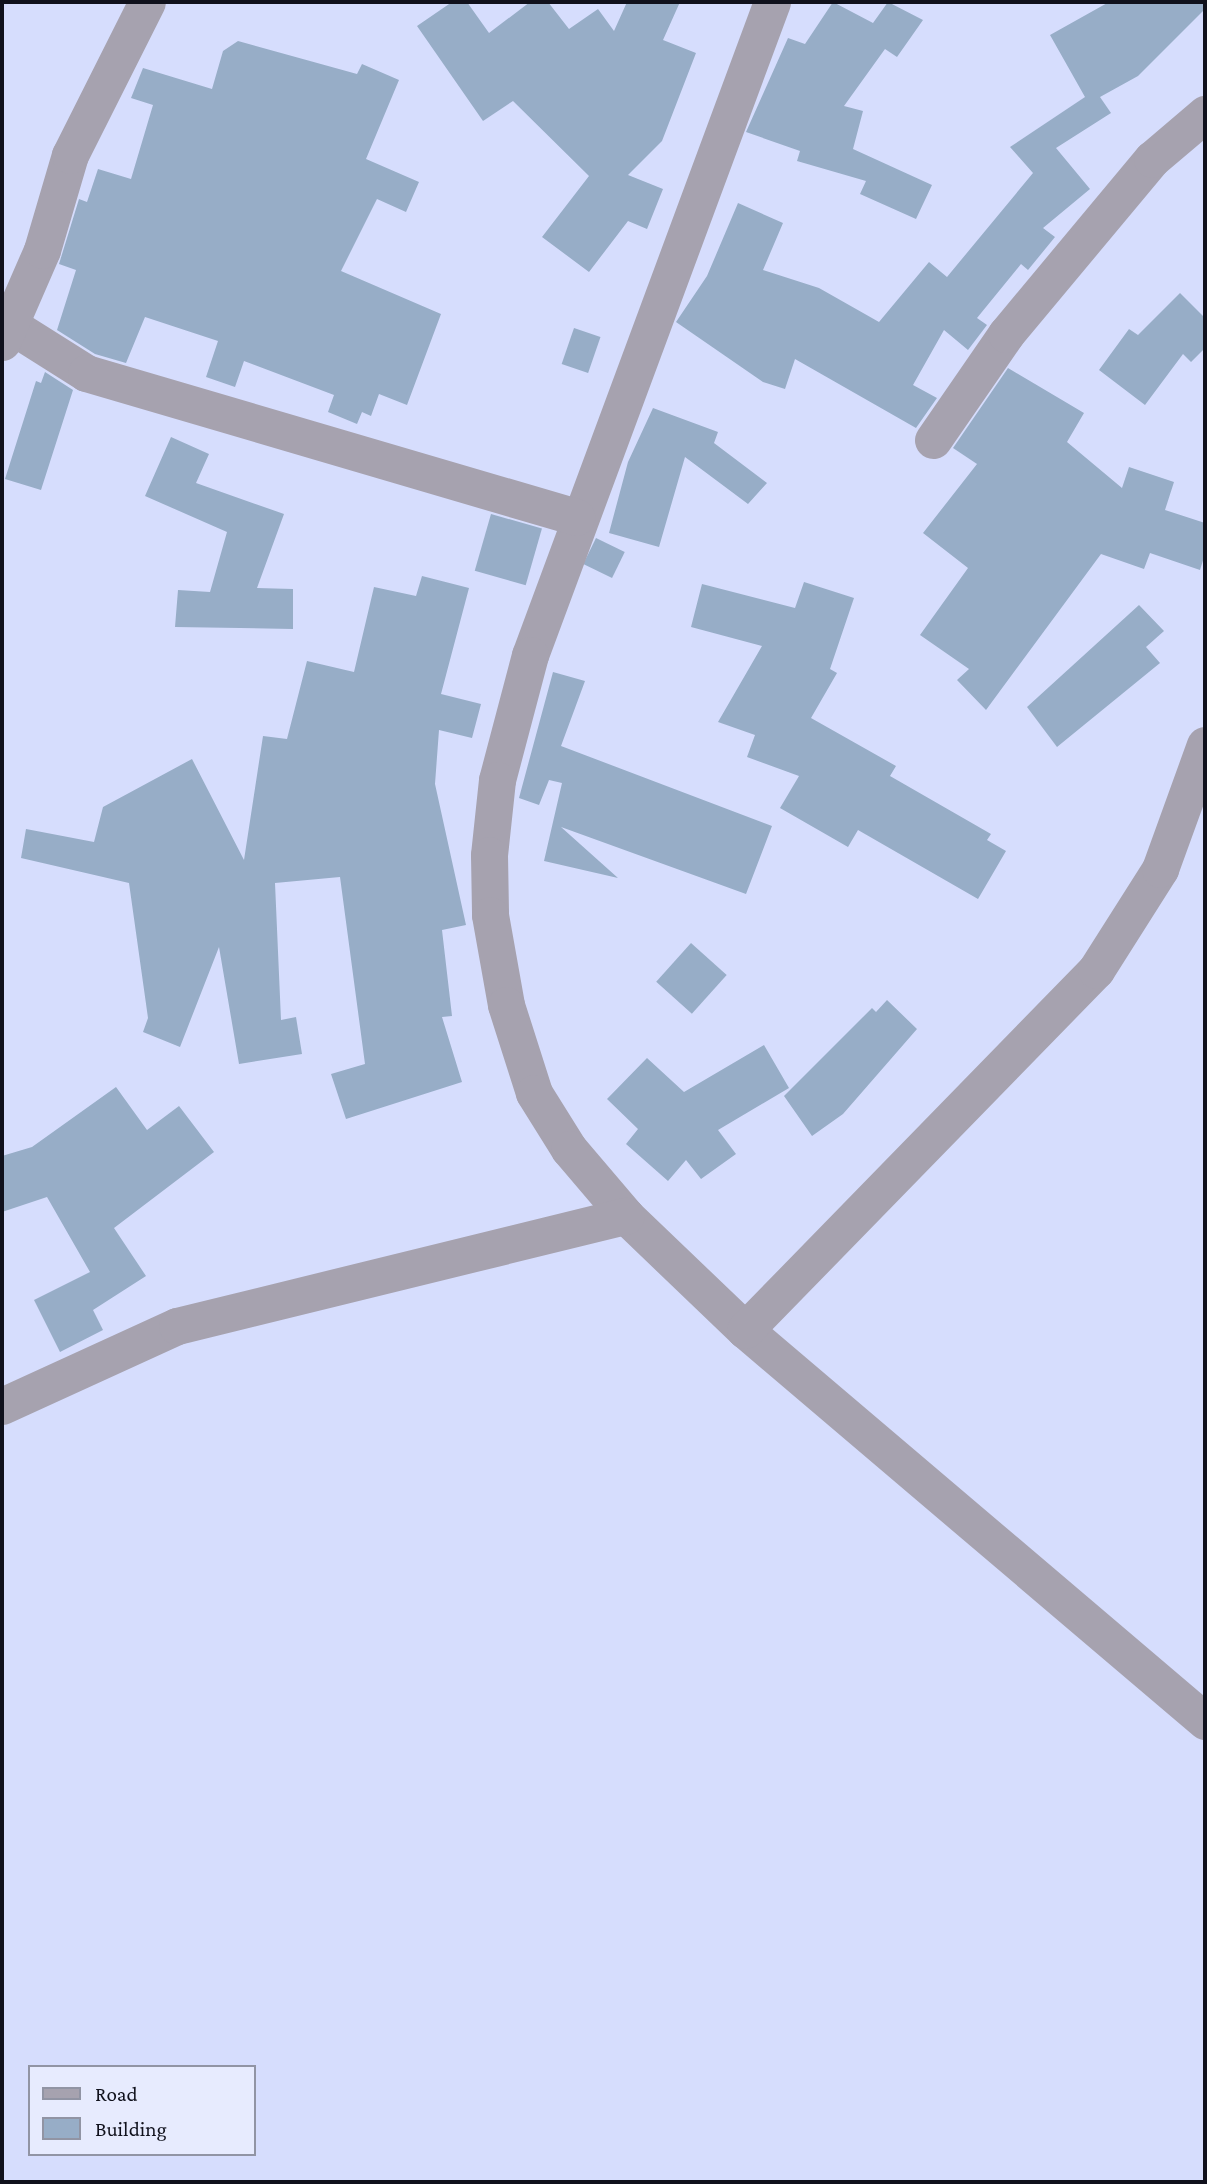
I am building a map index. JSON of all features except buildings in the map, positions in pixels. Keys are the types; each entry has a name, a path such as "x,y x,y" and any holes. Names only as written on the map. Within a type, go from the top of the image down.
{"street":[{"path":"147,2 70,155 5,330 86,373 576,517"},
{"path":"772,2 576,517 497,780 490,915 506,1006 534,1093 569,1149 626,1216 745,1330 1205,1721"},
{"path":"933,440 1062,268 1152,159 1205,114"},
{"path":"745,1330 1096,970 1160,869 1205,745"},
{"path":"2,1406 177,1326 626,1216"}]}
